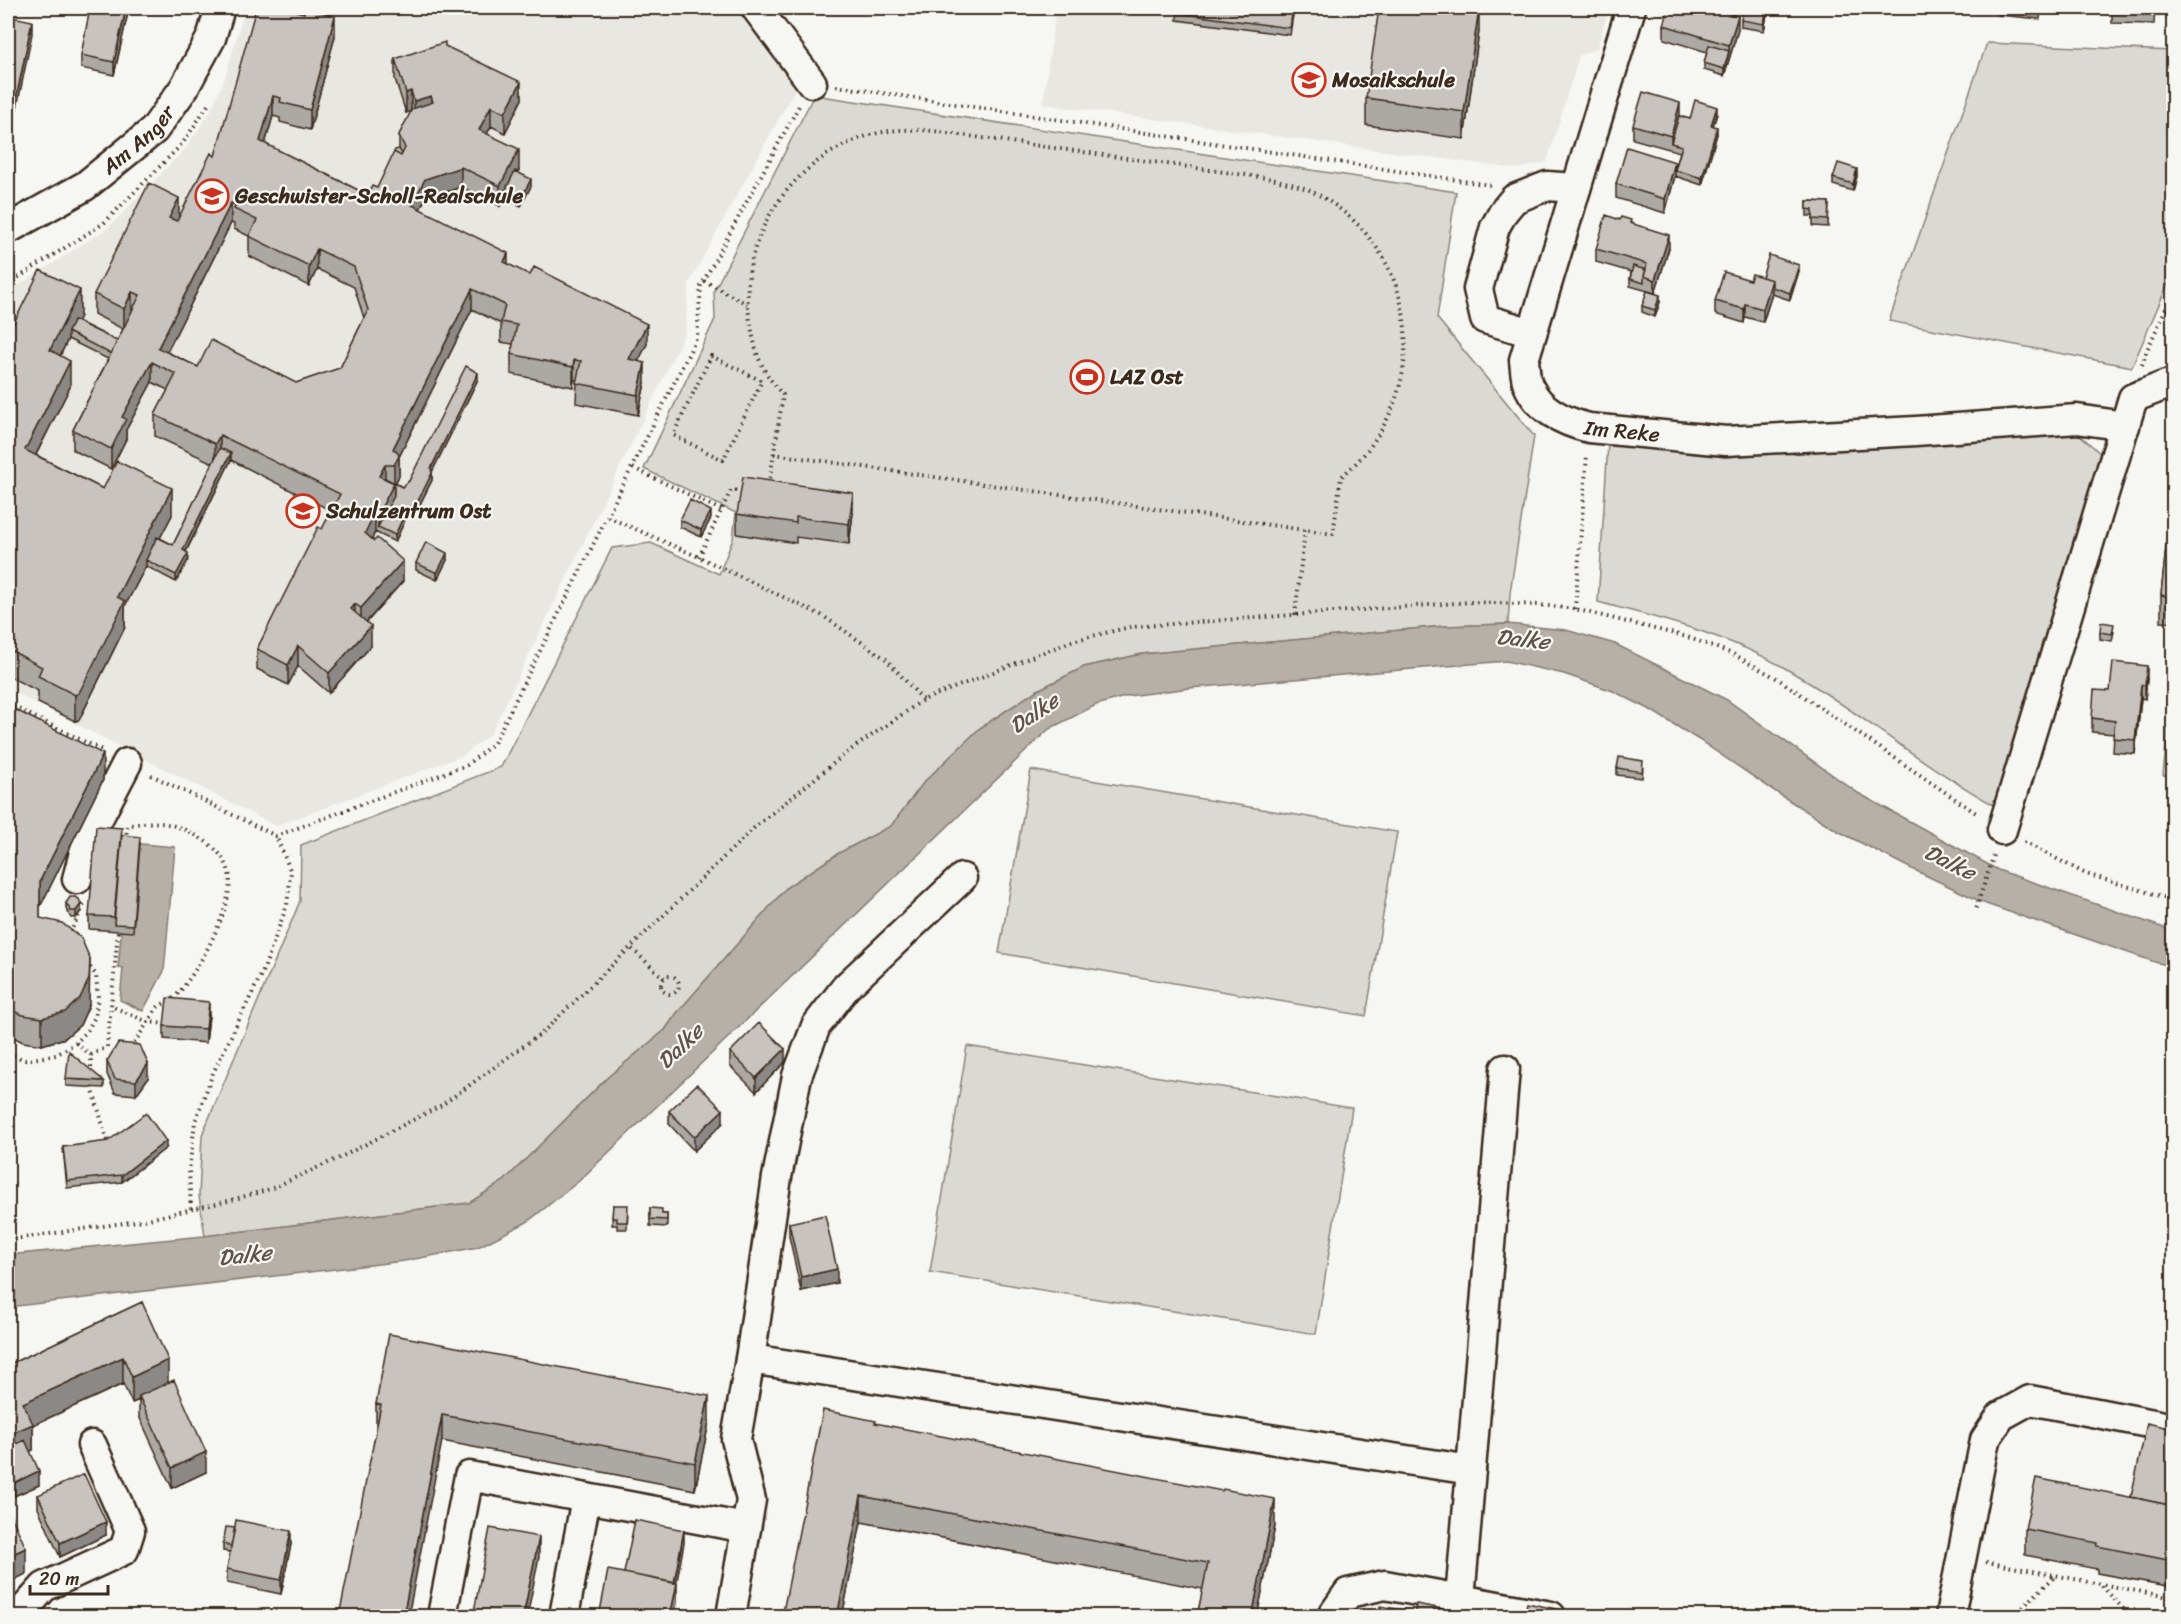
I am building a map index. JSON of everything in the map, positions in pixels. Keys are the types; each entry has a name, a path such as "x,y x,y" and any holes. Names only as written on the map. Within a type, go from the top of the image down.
{"street":[{"name":"Am Anger","path":"8,229 85,186 154,130 184,88 211,38 220,8"},
{"path":"756,8 812,83"},
{"name":"Im Reke","path":"1631,8 1524,360 1528,387 1541,405 1567,423 1589,428 1726,441 1916,431 2077,419 2125,426"},
{"path":"1532,333 1485,319 1478,289 1494,228 1514,199 1547,186 1576,188"},
{"path":"1999,839 2133,398 2166,385 2174,386"},
{"path":"81,889 88,838 128,763"},
{"path":"731,1617 751,1500 736,1439 777,1177 797,1076 816,1026 846,987 962,878"},
{"path":"1460,1599 1504,1069"},
{"path":"750,1359 1471,1470"},
{"path":"1950,1617 1985,1440 2001,1416 2030,1400 2174,1428"},
{"path":"18,1617 44,1587 124,1550 130,1531 92,1446"},
{"path":"442,1617 469,1476 746,1528"},
{"path":"564,1617 586,1498"},
{"path":"1332,1617 1348,1593 1385,1585 1551,1617"}],"path":[{"path":"276,836 467,765 494,743 697,337 701,286 812,83 1501,187 1514,199"},
{"path":"769,485 783,395 761,364 747,304 752,258 763,227 780,198 810,166 849,143 882,133 916,130 1267,178 1292,184 1314,192 1365,231 1381,253 1398,291 1406,334 1403,375 1384,427 1360,461 1341,477 1332,534 774,454"},
{"path":"704,281 747,304"},
{"path":"2133,398 2147,350 2174,291"},
{"path":"762,381 711,356 673,435 723,460 762,381 770,377"},
{"path":"1575,609 1589,428"},
{"path":"633,468 721,510"},
{"path":"699,557 731,490 751,493"},
{"path":"608,517 823,616 886,659 923,700"},
{"path":"1295,615 1305,530"},
{"path":"8,1240 144,1220 270,1189 339,1158 442,1105 543,1032 632,949 755,827 849,751 923,700 1072,641 1130,627 1470,602 1575,609 1687,638 1733,654 1778,679 1999,839 2086,874 2174,900"},
{"path":"8,704 276,836 291,872 287,905 264,969 213,1073 195,1122 189,1171 191,1209"},
{"path":"126,840 127,826 147,821 170,824 192,833 215,848 229,870 230,890 206,955 174,999 157,1008 131,1049"},
{"path":"1976,908 1999,839"},
{"path":"65,941 84,908 81,889"},
{"path":"91,1055 107,1047 118,932"},
{"path":"632,949 664,978"},
{"path":"8,1053 25,1060 56,1055 76,1043 87,1032 95,1017 98,998 96,975 82,956"},
{"path":"672,975 677,978 680,983 679,989 668,994 663,991 660,986 666,976 672,975"},
{"path":"111,1006 148,1022 166,1024"},
{"path":"76,1043 91,1055"},
{"path":"91,1055 91,1077"},
{"path":"92,1087 111,1154"},
{"path":"1962,1557 2174,1598"},
{"path":"2014,1617 2055,1576"},
{"path":"2102,1585 2130,1617"}],"shaded area":[{"name":"Schulzentrum Ost","path":"245,8 746,8 800,80 689,283 685,333 491,733 464,755 276,826 8,689 8,292 108,228 187,147 211,110 225,78"},
{"name":"Mosaikschule","path":"1056,8 1609,9 1597,48 1579,56 1547,162 1517,169 1043,104"},
{"path":"1987,43 2173,51 2173,272 2132,367 1889,321"},
{"path":"814,95 1456,192 1437,318 1534,436 1510,593 1508,624 1445,626 1142,654 1084,667 1036,691 980,728 924,782 891,826 839,853 787,887 677,1013 665,1030 608,1077 504,1181 469,1203 205,1236 199,1196 202,1135 300,901 301,845 501,767 612,548 651,543 719,574 733,539 736,513 644,469 715,319 714,291"},
{"path":"2077,432 2105,458 2002,809 1932,767 1805,680 1761,655 1716,636 1598,602 1608,443 1725,457"},
{"path":"2173,679 2173,776 2163,775"},
{"path":"1031,770 1397,832 1366,1016 999,953"},
{"path":"967,1046 1352,1108 1316,1334 930,1272"}],"water":[{"name":"Dalke","path":"1508,624 1566,630 1615,644 1727,700 1858,793 1998,870 2173,931 2173,966 2158,963 1986,904 1906,866 1838,831 1649,709 1613,691 1564,674 1506,661 1190,688 1128,696 1096,705 1049,729 579,1181 527,1222 478,1247 404,1261 8,1307 8,1255 204,1236 469,1203 504,1181 608,1077 665,1030 677,1013 787,887 839,853 891,826 924,782 980,728 1036,691 1084,667 1142,654 1445,626"},
{"path":"130,843 175,847 164,971 143,1011 120,1000 123,968 118,967"}],"building":[{"path":"90,8 126,8 114,62 81,55"},
{"path":"256,8 297,8 296,11 304,13 305,8 335,16 310,110 280,102 281,98 273,96 260,141 368,195 372,186 377,188 394,152 401,156 405,148 399,135 412,109 433,102 431,96 414,101 411,91 406,93 395,59 445,42 445,46 521,82 505,113 491,106 479,130 519,149 500,186 461,167 425,179 412,205 508,253 504,262 530,275 534,267 647,324 629,359 645,363 638,395 576,383 581,361 574,360 573,367 511,354 517,325 501,322 505,305 472,289 393,449 399,456 394,465 385,465 379,476 394,483 378,514 375,512 365,533 374,541 377,538 403,561 361,608 355,604 351,609 371,626 329,673 298,646 288,665 257,649 318,527 322,529 340,494 220,435 215,444 155,415 176,374 152,362 122,417 126,419 111,449 73,430 140,295 132,292 124,309 94,294 149,183 179,198 169,218 177,221 211,153 215,156","holes":["231,203 236,205 234,209 257,220 249,236 309,266 317,249 354,267 368,310 340,368 296,383 211,340 198,367 158,348"]},
{"path":"1178,8 1236,11 1236,8 1293,8 1290,28 1177,13"},
{"path":"1379,8 1479,8 1464,112 1366,98"},
{"path":"1669,8 1712,8 1738,16 1729,45 1664,25"},
{"path":"1743,8 1767,8 1764,24 1741,20"},
{"path":"8,16 32,21 8,138"},
{"path":"1709,45 1729,51 1724,69 1704,63"},
{"path":"1643,92 1680,103 1671,136 1633,125"},
{"path":"1695,100 1717,107 1711,125 1717,127 1702,178 1675,170 1682,146 1671,143 1679,116 1690,119"},
{"path":"1627,147 1675,162 1665,199 1616,184"},
{"path":"399,149 402,154 401,156 394,152"},
{"path":"1838,163 1857,169 1853,184 1833,178"},
{"path":"515,171 531,179 521,199 505,191"},
{"path":"1807,201 1829,202 1828,220 1813,219 1813,210 1807,209"},
{"path":"1606,215 1620,220 1621,217 1631,220 1630,223 1669,235 1655,280 1644,276 1647,264 1596,249"},
{"path":"1769,255 1799,265 1790,293 1772,287 1772,280 1762,277"},
{"path":"1633,266 1646,270 1644,283 1630,279"},
{"path":"40,270 80,290 50,350 70,361 25,450 103,489 117,461 172,488 117,597 125,601 79,693 75,695 38,676 42,667 8,649 8,335"},
{"path":"1724,272 1750,280 1752,274 1772,280 1763,309 1745,304 1744,309 1715,301"},
{"path":"1647,291 1660,295 1655,310 1642,306"},
{"path":"74,320 117,341 111,354 68,332"},
{"path":"466,366 478,373 431,468 432,473 418,501 406,511 395,535 378,527 394,496 394,483 385,478 402,487 409,481"},
{"path":"220,448 231,453 183,550 188,553 176,575 146,560 157,537 173,545"},
{"path":"2174,471 2174,597 2161,595"},
{"path":"743,477 853,493 849,524 796,517 796,523 737,514"},
{"path":"690,500 711,511 701,530 680,520"},
{"path":"426,542 447,553 437,573 416,563"},
{"path":"2101,622 2114,624 2112,634 2100,632"},
{"path":"2113,662 2147,666 2145,685 2141,685 2135,740 2113,738 2115,721 2092,718 2094,690 2110,691"},
{"path":"8,706 103,754 40,881 40,918 62,923 81,938 90,959 89,979 80,998 65,1012 42,1018 23,1015 8,1006"},
{"path":"1619,757 1643,761 1642,772 1617,768"},
{"path":"96,826 122,828 114,917 89,916"},
{"path":"122,835 140,837 133,925 114,924"},
{"path":"70,897 79,899 81,904 76,911 71,911 66,903"},
{"path":"167,998 209,1002 206,1029 164,1026"},
{"path":"759,1023 785,1049 756,1078 730,1052"},
{"path":"118,1043 140,1045 148,1064 136,1081 115,1079 107,1061"},
{"path":"69,1051 73,1055 104,1081 66,1079"},
{"path":"697,1084 723,1110 694,1137 669,1111"},
{"path":"146,1113 166,1141 122,1175 67,1181 63,1147 108,1141"},
{"path":"613,1205 628,1205 627,1222 617,1222 617,1218 612,1218"},
{"path":"650,1208 662,1209 662,1214 667,1214 667,1220 650,1219"},
{"path":"825,1215 837,1269 801,1277 789,1223"},
{"path":"142,1302 168,1360 132,1377 123,1357 23,1403 33,1424 8,1435 8,1365"},
{"path":"389,1334 709,1396 695,1463 442,1415 403,1617 339,1617 381,1405 376,1404"},
{"path":"174,1380 206,1452 172,1468 139,1396"},
{"path":"823,1410 876,1421 875,1423 1222,1491 1223,1489 1275,1499 1252,1617 1197,1617 1208,1563 861,1496 837,1617 782,1617"},
{"path":"2147,1423 2174,1429 2174,1486 2170,1505 2131,1497"},
{"path":"25,1440 39,1471 14,1483 8,1470 8,1448"},
{"path":"84,1474 106,1522 60,1543 38,1495"},
{"path":"2036,1478 2174,1506 2174,1558 2168,1557 2168,1560 2025,1529"},
{"path":"8,1509 26,1548 8,1556"},
{"path":"236,1520 291,1531 281,1580 227,1569"},
{"path":"635,1520 684,1530 674,1583 624,1573"},
{"path":"226,1527 235,1528 231,1546 223,1544"},
{"path":"490,1528 539,1537 523,1617 473,1617"},
{"path":"608,1570 677,1583 670,1617 599,1617"},
{"path":"1527,1603 1595,1617 1524,1617"},
{"path":"1416,1604 1486,1617 1378,1617 1380,1606 1415,1612"}],"place":[{"name":"Mosaikschule","path":"1309,80"},
{"name":"Geschwister-Scholl-Realschule","path":"212,196"},
{"name":"LAZ Ost","path":"1087,377"},
{"name":"Schulzentrum Ost","path":"303,511"}]}
